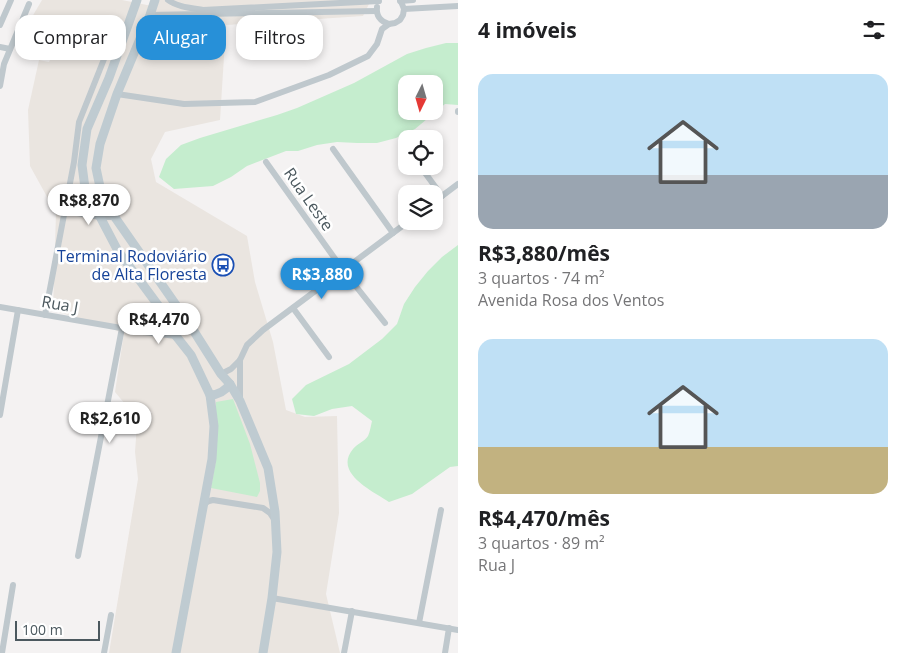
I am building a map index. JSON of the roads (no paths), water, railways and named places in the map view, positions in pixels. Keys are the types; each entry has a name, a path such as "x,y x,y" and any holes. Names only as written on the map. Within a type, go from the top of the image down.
{"street":[{"path":"0,26 11,0"},
{"path":"126,30 137,0"},
{"path":"150,15 155,0"},
{"path":"168,0 169,2 186,7 203,10 380,1"},
{"path":"117,94 184,104 255,102 329,75 368,56 377,44 382,29 388,24 400,20 403,15 404,9 400,0 413,0"},
{"path":"380,1 376,11 380,20 388,24"},
{"path":"404,9 458,3"},
{"path":"0,86 4,64 29,4"},
{"path":"195,15 376,11"},
{"path":"0,47 10,49"},
{"path":"136,49 117,94 100,144 96,168 105,203 190,325 221,374 230,384 240,401 268,468 276,525 277,552 263,653"},
{"path":"103,60 79,122 78,163 85,188 118,251 166,316 176,336 191,355 210,394 214,426 212,459 176,653"},
{"path":"45,315 66,211 86,129 115,60"},
{"path":"97,75 109,78"},
{"path":"333,148 393,233"},
{"name":"Rua Leste","path":"266,162 343,270 385,323"},
{"path":"443,195 458,184"},
{"path":"66,211 100,217 115,217"},
{"path":"202,377 211,373 221,374 231,369 240,360 247,345 263,330 398,229"},
{"path":"144,332 176,306"},
{"name":"Rua J","path":"0,307 176,336"},
{"path":"294,308 329,357"},
{"path":"0,415 18,310"},
{"path":"78,556 122,328"},
{"path":"240,360 240,401"},
{"path":"210,394 221,393 226,389 230,384 231,369"},
{"path":"206,489 216,497 239,502"},
{"path":"204,504 213,500 264,506 272,515 276,525"},
{"path":"264,506 273,500"},
{"path":"419,623 441,510"},
{"path":"2,653 13,585"},
{"path":"272,598 458,630"},
{"path":"344,653 352,611"},
{"path":"104,653 111,615"},
{"path":"445,653 449,628"}],"place":[{"name":"Terminal Rodoviário de Alta Floresta","path":"223,265"}]}
